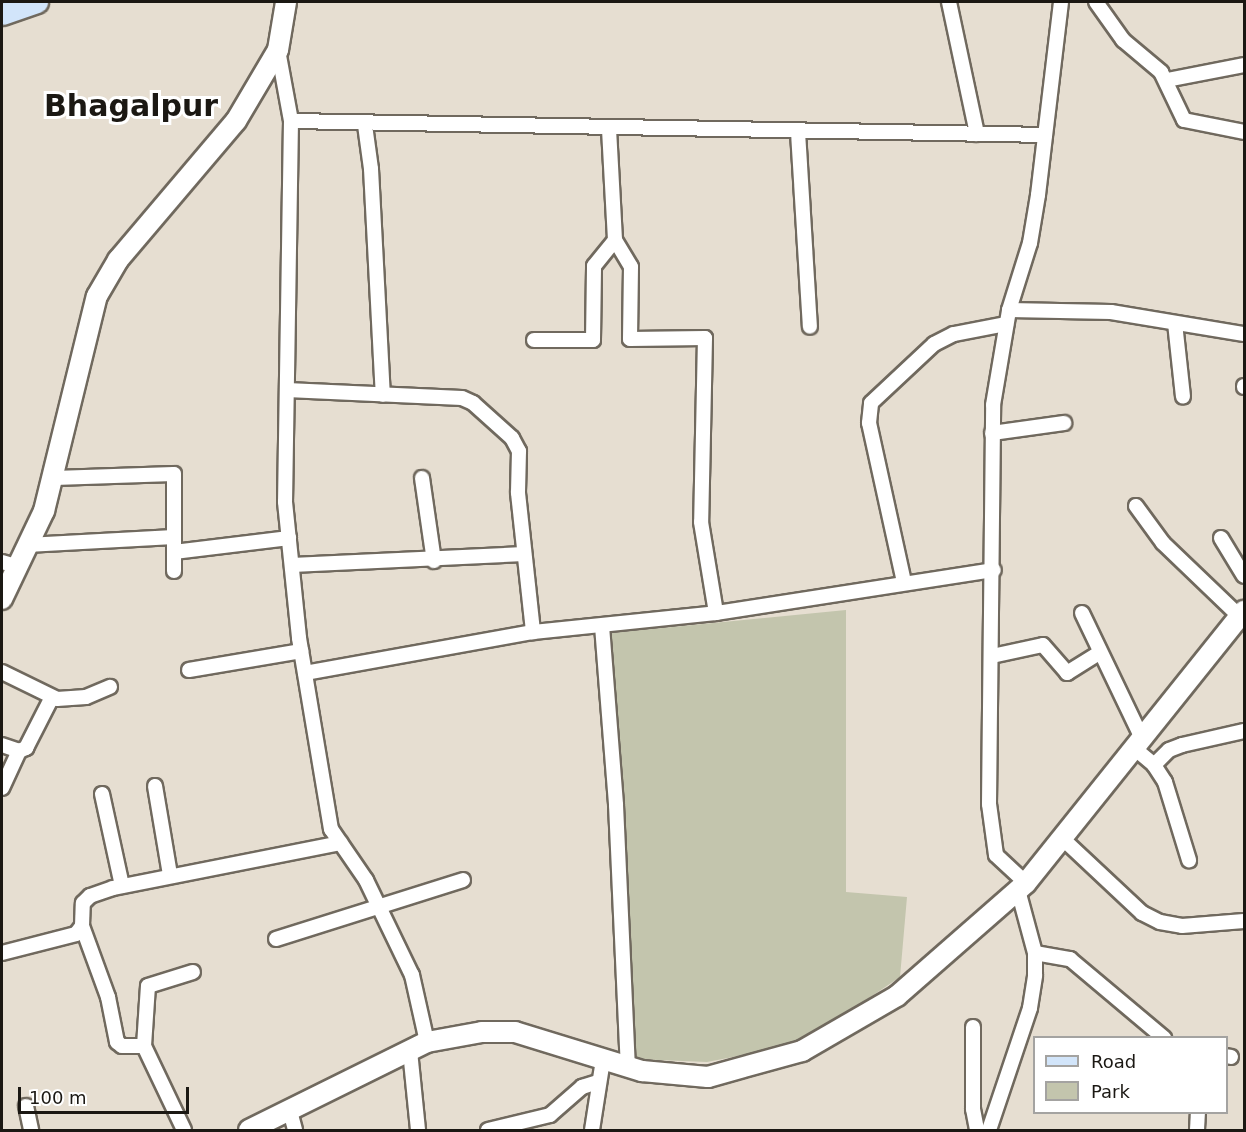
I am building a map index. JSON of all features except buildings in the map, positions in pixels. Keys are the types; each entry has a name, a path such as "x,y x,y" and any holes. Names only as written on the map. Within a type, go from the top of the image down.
{"main road":[{"path":"2,14 37,2"},
{"path":"2,599 9,564 27,545 44,511 54,478 84,344 108,275 236,121 278,50 283,7"},
{"path":"249,1131 419,1047 482,1032 515,1032 628,1067 708,1077 802,1051 897,996 1022,887 1242,614"}],"street":[{"path":"949,2 977,134"},
{"path":"1096,2 1123,40 1167,80 1184,120 1245,132"},
{"path":"989,1131 1030,1008 1035,953 1022,887 1003,865 993,839 989,804 994,570 992,433 996,377 1006,324 1030,243 1045,135 1057,4"},
{"path":"278,50 291,121 285,502 302,651 331,830 379,904 412,975 419,1047 418,1131"},
{"path":"1167,80 1245,65"},
{"path":"291,121 365,125 1045,135"},
{"path":"365,125 371,169 383,395"},
{"path":"609,129 615,240 631,267 630,339 705,338 701,522 716,613"},
{"path":"798,132 810,327"},
{"path":"534,340 593,340 594,266 615,240"},
{"path":"1009,310 1111,312 1245,334"},
{"path":"1175,323 1183,397"},
{"path":"904,582 869,423 871,403 934,344 954,334 1006,324"},
{"path":"287,390 462,398 473,403 517,444 524,554 533,632"},
{"path":"992,433 1064,423"},
{"path":"54,478 174,474 174,571"},
{"path":"422,478 434,561"},
{"path":"1136,506 1163,543 1242,614"},
{"path":"27,545 174,537"},
{"path":"174,552 289,538"},
{"path":"1221,538 1245,576"},
{"path":"292,565 434,561 524,554"},
{"path":"305,673 533,632 716,613 904,582 994,570"},
{"path":"1082,613 1138,743 1154,765 1173,800 1189,860"},
{"path":"602,626 616,805 628,1067"},
{"path":"992,656 1043,645 1067,673 1099,653"},
{"path":"189,670 302,651"},
{"path":"2,672 52,697 72,700 98,694 110,687"},
{"path":"2,788 19,751 31,740 52,697"},
{"path":"1154,765 1169,750 1245,731"},
{"path":"2,745 19,751"},
{"path":"155,786 170,875"},
{"path":"102,794 122,886"},
{"path":"1063,838 1142,913 1160,922 1182,926 1245,921"},
{"path":"144,1046 122,1046 117,1042 108,996 82,927 83,903 90,896 122,886 341,843"},
{"path":"276,939 379,904 463,880"},
{"path":"2,953 67,939 82,927"},
{"path":"1035,953 1070,959 1162,1036"},
{"path":"184,1131 144,1046 148,986 193,972"},
{"path":"973,1027 973,1109 978,1131"},
{"path":"592,1131 597,1082 603,1060"},
{"path":"488,1131 550,1115 582,1087 597,1082"},
{"path":"26,1106 31,1131"},
{"path":"290,1111 295,1131"},
{"path":"1197,1131 1198,1114"}],"green space":[{"path":"846,610 846,892 907,897 900,977 820,1031 780,1048 707,1062 634,1059 611,633"}],"district":[{"name":"Bhagalpur","path":"131,106"}]}
